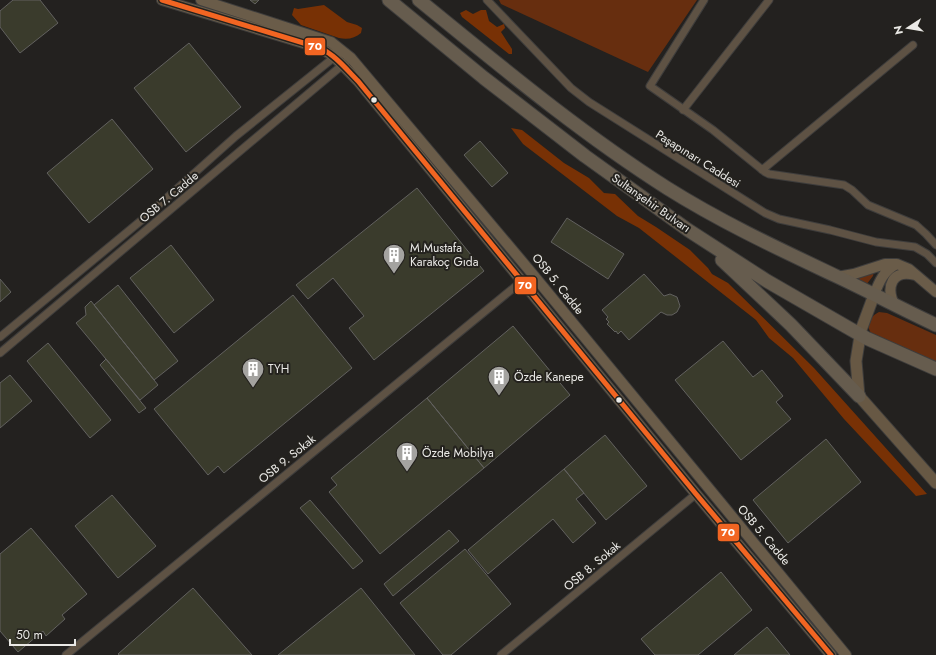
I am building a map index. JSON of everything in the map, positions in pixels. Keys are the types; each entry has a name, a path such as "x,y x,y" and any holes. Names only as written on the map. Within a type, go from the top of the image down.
{"highway":[{"name":"Sultanşehir Bulvarı","path":"389,0 484,78 584,156 688,230 773,285 860,335 936,369"},
{"name":"Sultanşehir Bulvarı","path":"418,0 596,140 667,188 731,225 787,254 936,325"},
{"path":"688,230 739,275 791,325 859,396"}],"main road":[{"path":"874,295 867,311 860,335 856,361 859,396 936,483"}],"street":[{"path":"162,0 320,48 326,51 358,81 696,494 830,655"},
{"name":"OSB 5. Cadde","path":"201,0 311,34 331,42 343,50 351,58 530,271 846,655"},
{"name":"Paşapınarı Caddesi","path":"488,0 571,88 589,102 764,213 779,219 876,242 915,247 927,254 936,263"},
{"path":"704,0 650,86 713,130 769,174 844,185 852,190 868,205 916,225 936,245"},
{"path":"683,110 769,0"},
{"path":"762,170 913,45"},
{"name":"OSB 7. Cadde","path":"0,337 143,219 236,136 343,50"},
{"name":"OSB 7. Cadde","path":"0,353 351,58"},
{"path":"837,277 854,274 885,264 897,264 918,275 936,292"},
{"path":"874,295 883,276 889,269 897,264"},
{"path":"895,306 890,291 892,282 895,278 904,273 918,275"},
{"name":"OSB 9. Sokak","path":"66,655 522,281"},
{"name":"OSB 8. Sokak","path":"501,655 696,494"}],"shaded area":[{"path":"499,0 697,0 648,72 501,4"},
{"path":"324,5 347,22 362,28 361,33 351,38 339,38 301,25 292,15 294,8 298,9"},
{"path":"466,10 473,14 481,10 486,10 489,21 497,27 504,24 505,28 501,32 512,49 512,54 509,54 462,17 460,13"},
{"path":"511,128 522,130 564,163 589,178 604,193 615,194 638,216 690,250 712,274 728,283 814,368 927,494 916,496 844,419 793,358 769,338 756,320 639,228 617,216 523,144"},
{"path":"874,272 873,276 866,285 853,277"},
{"path":"879,312 887,313 936,335 936,363 871,333 869,330 869,323"}],"building":[{"path":"13,0 40,0 58,23 20,53 0,27 0,11"},
{"path":"250,0 259,0 255,4"},
{"path":"189,43 241,107 186,152 134,88"},
{"path":"112,119 153,169 89,223 47,173"},
{"path":"480,141 508,173 492,187 464,155"},
{"name":"M.Mustafa Karakoç Gıda","path":"417,188 484,271 374,360 349,328 364,316 333,278 308,299 296,285"},
{"path":"567,218 624,254 608,279 551,242"},
{"path":"171,245 214,300 174,333 130,278"},
{"path":"644,274 664,296 670,294 677,297 680,306 677,312 672,315 667,315 661,312 629,340 621,331 618,334 607,324 609,322 606,319 608,317 602,310"},
{"path":"0,279 11,292 0,302"},
{"path":"118,285 178,361 154,380 94,305"},
{"name":"TYH","path":"293,295 352,368 224,473 218,466 208,475 154,409"},
{"path":"91,301 158,385 140,400 76,323 86,315 85,307"},
{"name":"Özde Kanepe","path":"513,326 570,395 484,468 427,398"},
{"path":"723,341 753,377 762,370 783,396 776,402 791,419 741,460 675,380"},
{"path":"48,343 111,420 90,438 27,361"},
{"path":"106,359 146,408 139,413 100,365"},
{"path":"10,375 32,401 0,428 0,383"},
{"name":"Özde Mobilya","path":"427,398 484,468 380,554 329,492 337,485 331,478"},
{"path":"605,435 647,486 606,520 564,469"},
{"path":"826,439 861,482 788,543 753,500"},
{"path":"564,469 584,493 576,499 596,523 573,543 553,519 488,574 468,550"},
{"path":"112,495 156,546 118,578 75,526"},
{"path":"310,500 363,561 353,569 300,508"},
{"path":"31,528 87,594 62,615 65,619 46,636 43,631 18,652 0,631 0,554"},
{"path":"449,530 459,541 393,596 384,584"},
{"path":"465,549 511,604 451,655 443,655 400,603"},
{"path":"721,572 752,610 698,655 655,655 641,639"},
{"path":"193,588 252,655 118,654"},
{"path":"361,588 415,655 278,655"},
{"path":"767,627 790,655 734,655"}],"transit line":[{"name":"70","path":"162,0 320,48 331,54 358,81 696,494 831,655"}],"place":[{"name":"M.Mustafa Karakoç Gıda","path":"394,274"},
{"name":"TYH","path":"253,388"},
{"name":"Özde Kanepe","path":"499,396"},
{"name":"Özde Mobilya","path":"407,472"}]}
